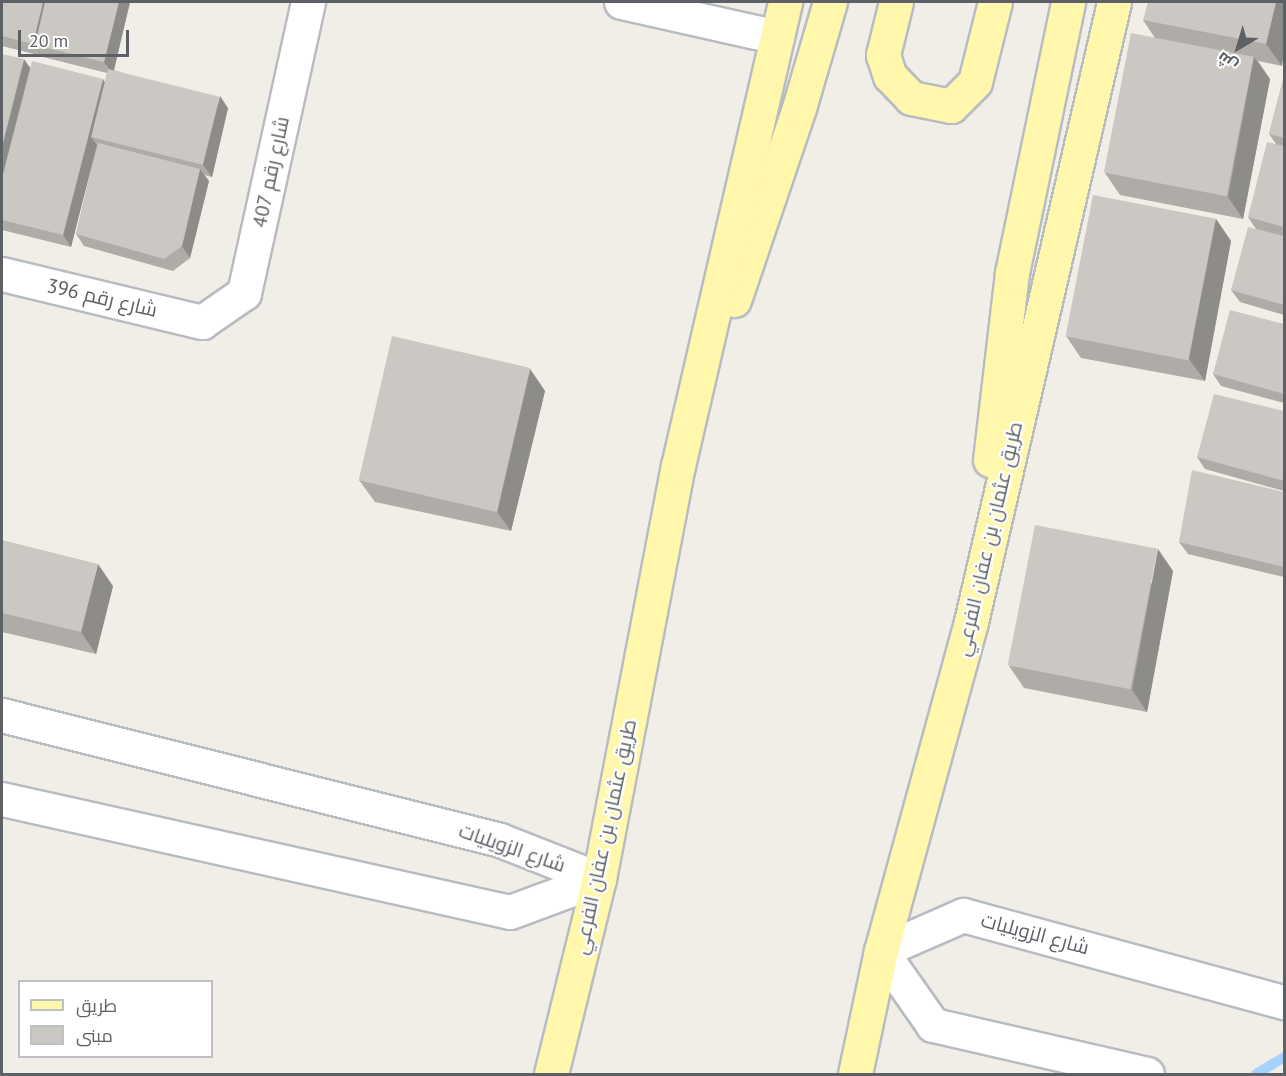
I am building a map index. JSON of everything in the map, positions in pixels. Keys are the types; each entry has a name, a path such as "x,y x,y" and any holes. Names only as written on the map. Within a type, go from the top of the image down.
{"main road":[{"name":"طريق عثمان بن عفان الفرعي","path":"551,1074 599,879 678,466 785,2"},
{"path":"678,466 799,108 830,2"},
{"path":"896,2 883,55 899,90 924,102 951,106 965,96 975,82 995,2"},
{"path":"971,622 1012,273 1068,2"},
{"name":"طريق عثمان بن عفان الفرعي","path":"855,1074 881,951 971,622 1114,2"}],"street":[{"name":"شارع رقم 407","path":"202,321 244,293 308,2"},
{"path":"621,2 777,38"},
{"name":"شارع رقم 396","path":"2,274 202,321"},
{"name":"شارع الزويليات","path":"2,715 500,840 599,879"},
{"name":"شارع الزويليات","path":"2,799 510,912 599,879"},
{"name":"شارع الزويليات","path":"881,951 963,915 1284,1002"},
{"path":"881,951 933,1025 1147,1074"}],"building":[{"path":"2,2 43,2 33,44 2,36"},
{"path":"45,2 119,2 104,62 35,45"},
{"path":"1148,2 1276,2 1266,44 1143,20"},
{"path":"1131,33 1254,57 1227,196 1104,172"},
{"path":"2,54 24,59 2,147"},
{"path":"32,61 103,79 63,235 2,220 2,178"},
{"path":"108,69 220,97 203,165 91,137"},
{"path":"1284,76 1284,138 1269,134"},
{"path":"1267,142 1284,146 1284,227 1248,217"},
{"path":"98,143 200,169 182,246 164,259 76,234"},
{"path":"1093,195 1216,219 1188,360 1066,336"},
{"path":"1248,227 1284,236 1284,305 1231,290"},
{"path":"1230,310 1284,324 1284,394 1213,374"},
{"path":"392,336 530,368 497,512 359,480"},
{"path":"1214,394 1284,411 1284,481 1197,457"},
{"path":"1192,470 1284,492 1284,567 1179,542"},
{"path":"1035,525 1158,549 1130,689 1008,665"},
{"path":"2,540 98,564 81,632 2,613"}],"waterway":[{"path":"1256,1074 1284,1057"}]}
